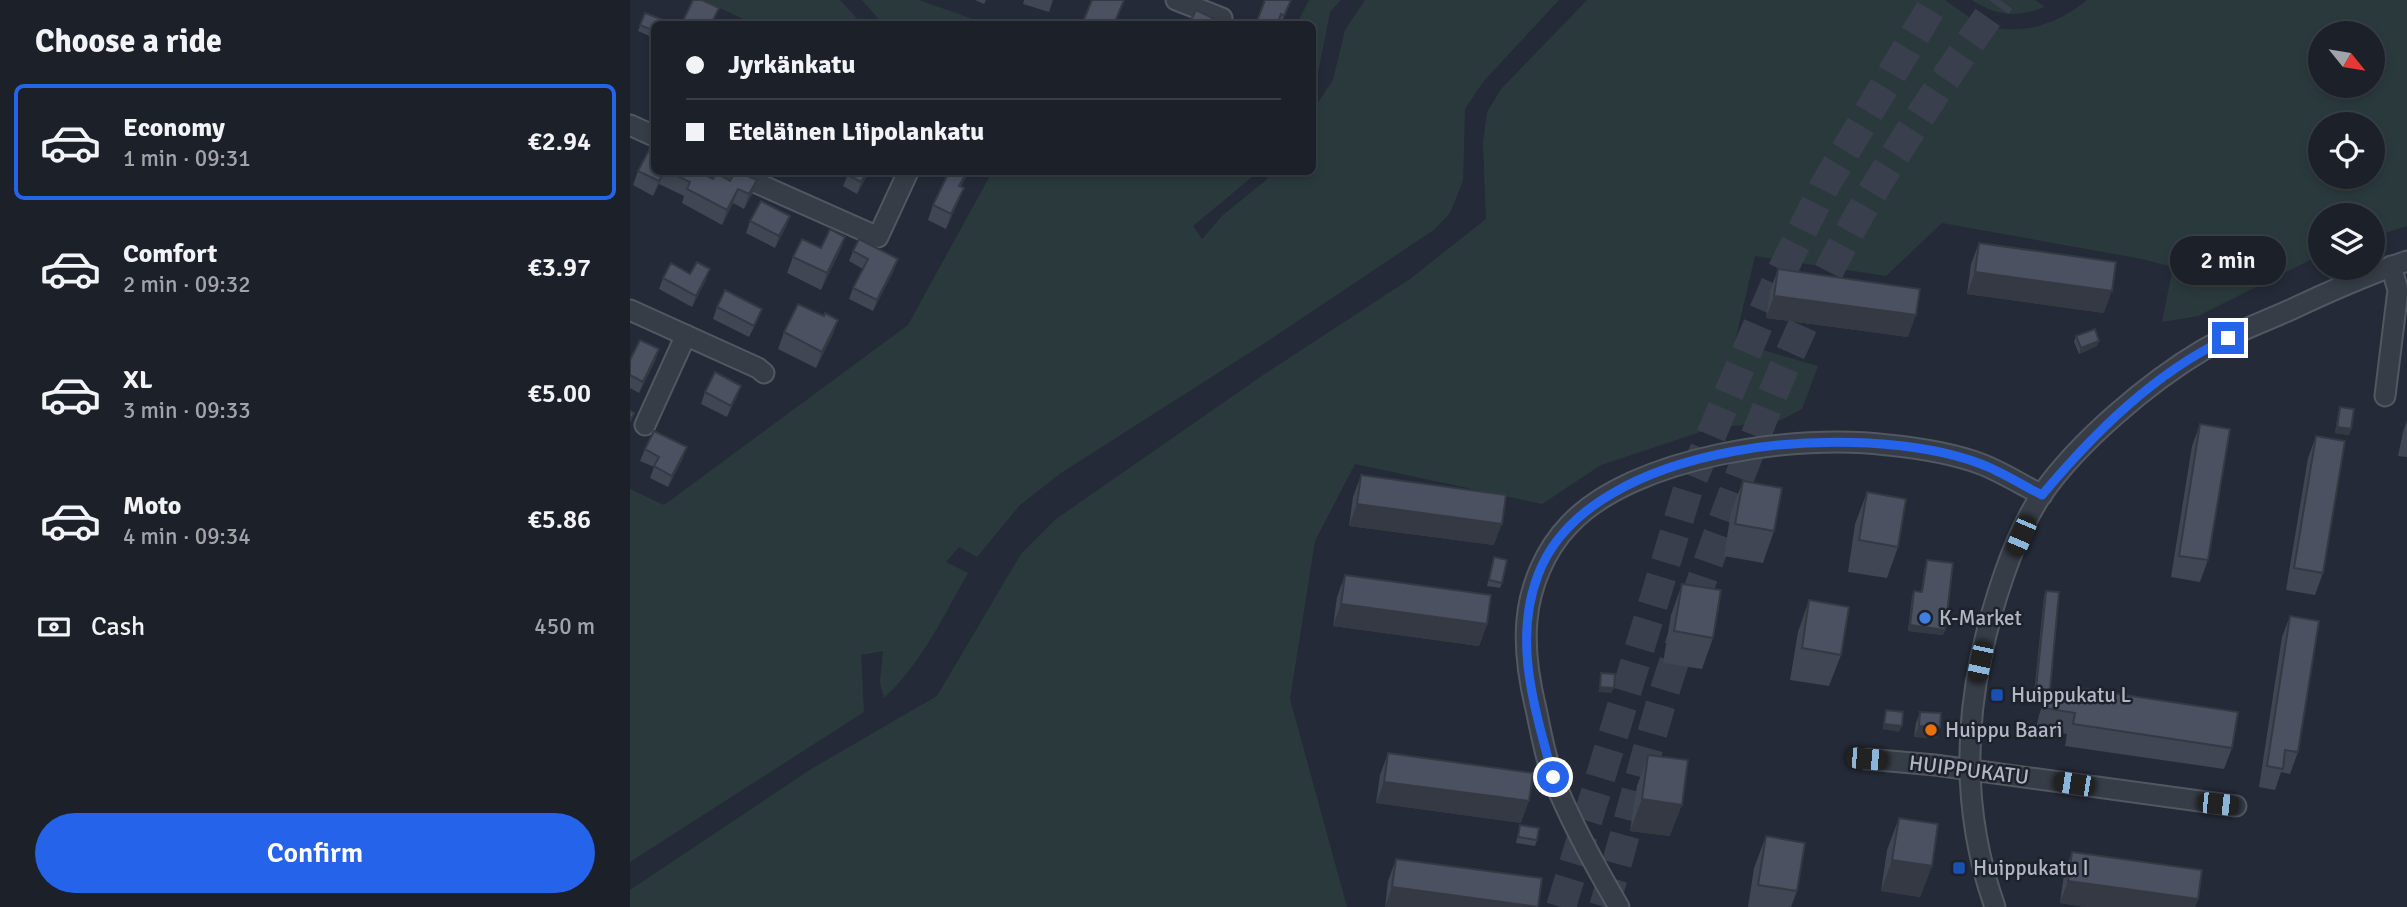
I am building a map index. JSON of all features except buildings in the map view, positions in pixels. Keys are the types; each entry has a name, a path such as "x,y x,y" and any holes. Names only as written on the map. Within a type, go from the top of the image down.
{"street":[{"path":"1176,0 1222,18"},
{"path":"630,125 651,135"},
{"path":"741,175 878,237 907,175"},
{"path":"1995,907 1982,869 1972,808 1969,771 1975,687 2005,573 2042,495 2072,459 2106,425 2152,386 2204,349 2350,282 2399,264 2399,290 2385,396"},
{"path":"630,310 764,373"},
{"path":"645,425 686,335"},
{"path":"1619,907 1571,821 1553,777 1528,667 1527,619 1531,596 1546,556 1569,525 1586,509 1621,488 1659,472 1698,460 1790,443 1824,441 1887,444 1936,453 1980,464 2042,495"},
{"name":"HUIPPUKATU","path":"1867,759 1935,765 2236,806"}],"shaded area":[{"path":"703,0 840,0 859,21 748,21"},
{"path":"862,0 919,0 978,21 880,21"},
{"path":"1309,0 1341,0 1330,12 1316,74 1316,21 1298,21"},
{"path":"1365,0 1559,0 1483,82 1465,109 1463,181 1450,213 1435,229 1271,339 1061,473 1020,505 977,557 959,547 946,562 968,573 920,655 884,698 880,682 883,651 861,655 864,712 630,862 630,489 664,505 908,325 990,175 1254,175 1193,226 1202,239 1222,216 1270,175 1316,175 1316,106 1333,80 1345,30"},
{"path":"1587,0 1945,0 1978,22 1992,27 2021,29 2036,27 2063,16 2087,0 2407,0 2407,226 2385,233 2385,203 2308,203 2308,261 2198,316 2162,322 2173,267 1942,223 1886,276 1755,256 1735,342 1818,366 1802,409 1781,420 1709,429 1601,465 1542,504 1355,464 1315,541 1290,699 1347,907 630,907 630,890 811,769 937,696 1021,554 1056,519 1266,373 1410,279 1486,219 1483,142 1487,112 1501,89"},
{"path":"1971,0 2035,0 2045,7 2025,13 2007,14"}],"tunnel":[{"path":"1561,907 1688,489 1776,283 1825,185 1936,0"},
{"path":"1604,907 1674,662 1739,478 1776,387 1816,297 1856,220 1926,108 2000,0"}],"place":[{"name":"K-Market","path":"1925,618"},
{"name":"Huippukatu L","path":"1997,695"},
{"name":"Huippu Baari","path":"1931,730"},
{"name":"Huippukatu I","path":"1959,868"}],"route":[{"path":"1553,777 1528,667 1527,619 1531,596 1546,556 1569,525 1586,509 1621,488 1698,460 1779,444 1824,441 1887,444 1958,458 1980,464 2042,495 2072,459 2106,425 2152,386 2204,349 2228,338"}]}
